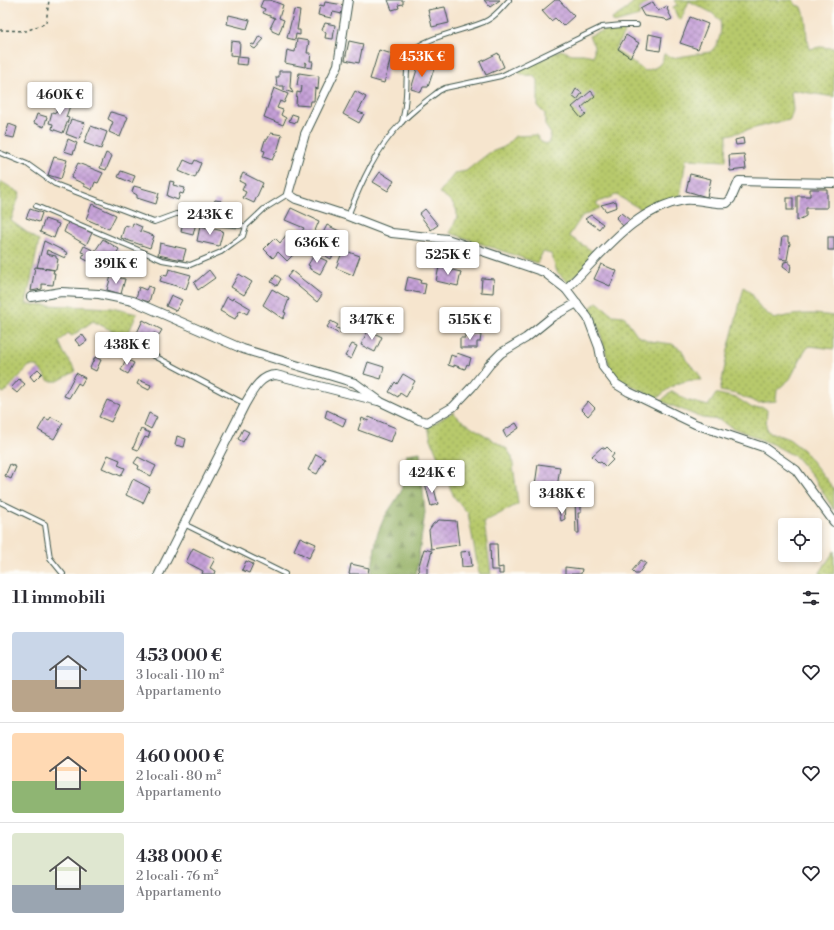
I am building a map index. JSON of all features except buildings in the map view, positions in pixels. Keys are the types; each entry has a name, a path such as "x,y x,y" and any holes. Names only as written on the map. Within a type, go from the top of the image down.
{"street":[{"path":"348,0 338,65 305,134 288,194 296,199 348,216 392,233 448,239 464,243 544,272 566,289 588,318 599,347 603,367 616,384 694,424 763,447 796,470 834,522"},
{"path":"566,289 616,236 659,208 684,200 727,203 731,199 738,181 834,183"},
{"path":"31,296 61,292 99,294 133,301 243,349 355,383 381,402 419,420 427,422 453,406 472,387 490,364 501,353 526,338 552,317 577,303"},
{"path":"159,574 245,404 258,384 267,376 276,375 381,402"}],"lane":[{"path":"402,122 406,104 408,66 412,52 420,45 434,39 486,22 499,12 509,0"},
{"path":"348,216 360,185 383,144 402,122 438,90 501,76 602,27 637,25"},
{"path":"0,153 27,164 55,184 154,222 176,214 183,214 222,224 246,226"},
{"path":"36,206 162,260 190,265 221,252 233,244 243,236 246,226 264,209 288,194"},
{"path":"130,343 245,404"},
{"path":"0,502 45,524 50,558 63,574"},
{"path":"184,524 285,574"}],"path":[{"path":"0,30 26,30 46,22 49,0"}],"green space":[{"path":"635,0 647,0 647,3 639,9 639,16 614,23 612,19 627,9"},
{"path":"674,0 793,0 796,5 802,7 804,12 809,49 820,47 834,48 834,97 791,90 793,110 790,120 727,135 726,161 686,159 680,197 646,212 616,195 596,203 600,208 582,216 569,236 597,254 569,282 567,282 557,272 551,254 543,252 537,263 450,233 456,219 457,211 451,201 439,193 455,173 466,171 489,153 504,147 515,136 536,135 543,143 548,144 551,134 545,125 545,114 538,107 538,80 534,76 523,75 517,71 561,50 572,54 594,56 594,46 589,36 605,30 626,29 615,50 645,71 658,66 662,61 664,54 672,58 710,52 720,37 720,20 712,13 689,1 681,20 678,18 673,7 677,5"},
{"path":"0,181 20,193 11,221 39,241 26,304 112,308 137,314 126,338 93,321 72,336 68,333 59,342 64,353 76,371 58,381 49,381 37,366 29,366 4,393 0,391"},
{"path":"744,287 752,294 759,307 774,319 804,314 834,316 834,349 810,346 805,350 790,379 777,390 776,401 758,403 736,394 720,391 728,350"},
{"path":"597,302 613,315 624,316 638,336 650,341 672,344 682,350 686,360 696,370 702,380 677,384 657,399 617,378 612,374 599,329 590,308"},
{"path":"671,392 674,392 686,400 708,406 716,394 718,394 737,398 752,408 763,407 767,410 767,431 789,439 803,450 834,489 834,510 812,475 796,457 774,445 731,427 720,420 702,418 661,401"},
{"path":"453,412 461,420 507,449 512,457 518,504 484,522 491,574 479,574 468,513 454,497 431,439 428,427"},
{"path":"420,452 425,513 416,574 371,574 377,535 384,518 401,492 407,454"},
{"path":"834,551 834,574 819,574"}]}
